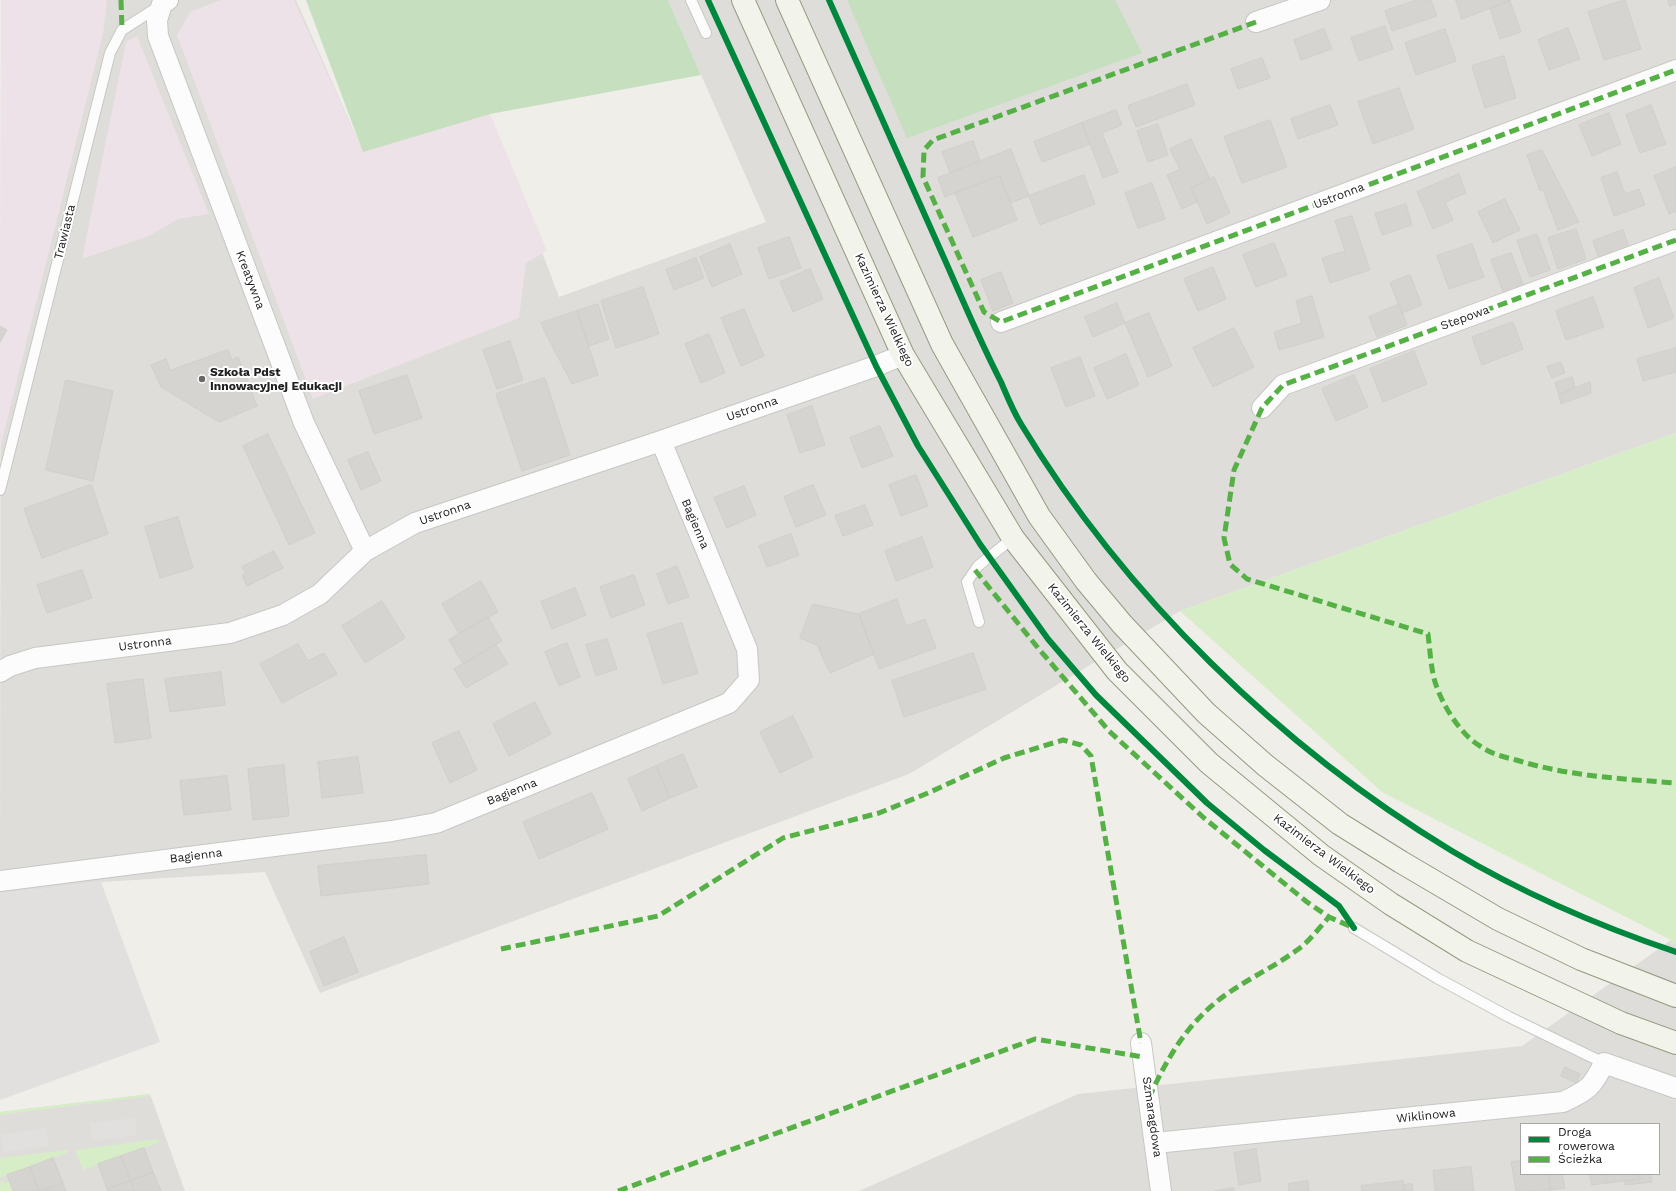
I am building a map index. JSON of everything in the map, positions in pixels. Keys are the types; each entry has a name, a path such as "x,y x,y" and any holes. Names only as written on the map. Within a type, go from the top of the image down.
{"main road":[{"name":"Kazimierza Wielkiego","path":"743,0 903,355 1013,538 1116,671 1210,763 1322,855 1391,904 1467,951 1621,1023 1676,1043"},
{"path":"787,0 942,344 1039,516 1086,581 1122,624 1206,713 1265,765 1340,824 1498,919 1581,959 1676,996"}],"street":[{"path":"1256,22 1320,0"},
{"name":"Kreatywna","path":"165,2 157,20 158,36 304,423 365,551"},
{"name":"Ustronna","path":"1002,322 1676,70"},
{"name":"Stepowa","path":"1262,408 1283,385 1676,240"},
{"name":"Ustronna","path":"0,672 10,666 35,658 230,633 283,615 320,594 365,551 415,523 661,441 876,366 903,355"},
{"name":"Bagienna","path":"0,880 392,831 436,824 729,703 749,680 747,649 661,441"},
{"name":"Szmaragdowa","path":"1141,1043 1161,1191"},
{"path":"1604,1063 1676,1088"},
{"name":"Wiklinowa","path":"1155,1143 1563,1102 1586,1091 1597,1078 1604,1063"}],"lane":[{"path":"691,0 706,33"},
{"name":"Trawiasta","path":"0,490 110,53 122,30 165,2"},
{"path":"979,622 967,582 978,566 1013,538"},
{"path":"1354,928 1437,978 1502,1014 1604,1063"}],"shaded area":[{"path":"1,0 296,0 363,152 490,114 559,297 766,222 668,0 1676,0 1676,433 1180,611 909,774 320,993 265,872 101,882 0,894"},
{"path":"1,0 107,0 103,34 0,449"},
{"path":"221,0 294,0 363,152 490,114 547,251 526,263 519,318 313,399 177,35 190,12"},
{"path":"137,36 209,214 178,219 149,236 82,259 126,42"},
{"path":"101,882 160,1042 0,1100 0,894"},
{"path":"1671,940 1676,942 1676,1191 859,1191 1078,1094 1522,1046"},
{"path":"150,1094 185,1191 0,1191 0,1112"},
{"path":"135,1118 137,1135 92,1141 90,1123"},
{"path":"46,1128 49,1146 3,1152 1,1135"}],"green space":[{"path":"306,0 668,0 701,75 490,114 363,152"},
{"path":"847,0 1115,0 1142,53 907,138"},
{"path":"1676,433 1676,945 1671,944 1671,940 1382,792 1180,611"},
{"path":"150,1094 150,1096 0,1115 0,1112"},
{"path":"158,1139 160,1142 83,1170 75,1150"},
{"path":"68,1150 69,1152 0,1178 0,1158"},
{"path":"4,1181 5,1183 9,1181 13,1191 0,1191 0,1182"}],"building":[{"path":"1417,0 1431,0 1437,16 1392,31 1385,11"},
{"path":"1456,0 1510,0 1510,1 1462,19"},
{"path":"1625,0 1641,49 1604,60 1588,12"},
{"path":"1668,0 1676,0 1676,4 1670,6"},
{"path":"1510,1 1521,32 1500,39 1490,8"},
{"path":"1385,26 1393,49 1359,61 1351,38"},
{"path":"1568,28 1580,59 1549,70 1538,40"},
{"path":"1324,29 1332,49 1301,60 1294,40"},
{"path":"1445,29 1456,61 1416,75 1405,43"},
{"path":"1504,56 1516,98 1485,108 1472,66"},
{"path":"1262,58 1270,78 1238,89 1231,69"},
{"path":"1187,84 1195,105 1136,127 1128,106"},
{"path":"1399,88 1414,129 1373,144 1358,102"},
{"path":"1330,105 1338,125 1298,139 1291,119"},
{"path":"1651,105 1666,144 1640,153 1626,115"},
{"path":"1116,110 1122,125 1102,133 1118,172 1103,178 1082,123"},
{"path":"1609,113 1621,144 1592,156 1579,125"},
{"path":"1270,120 1287,167 1242,183 1224,137"},
{"path":"1082,123 1090,144 1042,162 1034,142"},
{"path":"1158,124 1168,155 1148,162 1137,131"},
{"path":"1191,139 1210,179 1191,188 1197,202 1182,209 1167,175 1180,169 1170,149"},
{"path":"973,141 980,161 950,173 942,152"},
{"path":"1011,149 1029,196 1010,203 1000,176 945,197 938,178"},
{"path":"1542,150 1579,222 1558,230 1543,190 1540,191 1527,155"},
{"path":"1676,167 1676,211 1669,214 1654,176"},
{"path":"1617,172 1625,194 1639,189 1645,205 1614,216 1601,178"},
{"path":"1459,174 1466,193 1445,202 1453,220 1433,229 1417,192"},
{"path":"1084,175 1095,204 1040,225 1029,196"},
{"path":"1000,176 1017,220 973,237 955,193"},
{"path":"1214,177 1230,213 1207,224 1191,188"},
{"path":"1152,183 1165,219 1138,228 1125,193"},
{"path":"1505,199 1520,230 1493,243 1478,212"},
{"path":"1406,204 1412,225 1382,235 1375,214"},
{"path":"1352,216 1370,270 1330,283 1322,258 1345,251 1335,221"},
{"path":"1576,229 1586,259 1558,269 1548,238"},
{"path":"1623,230 1630,250 1600,262 1593,241"},
{"path":"1537,234 1550,270 1530,277 1517,241"},
{"path":"789,237 801,268 769,279 758,248"},
{"path":"1274,243 1287,275 1256,287 1243,255"},
{"path":"730,244 742,274 712,287 700,257"},
{"path":"1472,244 1484,277 1449,289 1437,256"},
{"path":"1511,253 1524,287 1504,294 1491,260"},
{"path":"696,258 704,278 674,290 666,270"},
{"path":"1213,267 1226,299 1198,311 1184,279"},
{"path":"810,269 823,299 793,312 780,282"},
{"path":"1001,272 1013,303 993,311 981,280"},
{"path":"1410,275 1422,305 1402,313 1390,283"},
{"path":"1659,278 1674,318 1648,328 1634,288"},
{"path":"643,287 659,334 616,348 601,301"},
{"path":"1312,296 1324,337 1279,350 1274,332 1302,323 1296,301"},
{"path":"1593,297 1604,327 1566,340 1556,311"},
{"path":"1117,303 1125,323 1093,337 1085,317"},
{"path":"598,304 609,339 589,346 577,311"},
{"path":"1399,304 1407,325 1377,337 1369,317"},
{"path":"744,309 764,356 741,366 721,318"},
{"path":"577,311 598,375 572,384 541,323"},
{"path":"1149,313 1172,366 1148,377 1125,323"},
{"path":"1513,322 1523,349 1482,365 1472,337"},
{"path":"0,326 7,330 0,342"},
{"path":"1234,328 1254,367 1213,387 1193,348"},
{"path":"709,334 725,373 701,383 685,344"},
{"path":"510,341 523,380 497,389 483,350"},
{"path":"1676,348 1676,372 1643,381 1637,359"},
{"name":"Szkoła Pdst Innowacyjnej Edukacji","path":"228,350 232,360 238,357 257,406 219,422 161,387 151,365 166,359 170,370"},
{"path":"1414,351 1427,384 1383,402 1370,369"},
{"path":"1126,354 1139,385 1107,399 1094,368"},
{"path":"1080,357 1095,396 1066,407 1051,368"},
{"path":"1561,362 1565,373 1552,378 1547,367"},
{"path":"407,375 422,418 374,434 359,391"},
{"path":"1354,375 1368,407 1336,421 1322,389"},
{"path":"1572,377 1575,387 1559,395 1555,383"},
{"path":"545,378 570,455 522,471 496,394"},
{"path":"66,380 113,391 93,481 46,470"},
{"path":"1590,382 1591,393 1561,404 1559,395"},
{"path":"812,406 825,445 800,453 787,415"},
{"path":"880,426 893,456 862,468 850,438"},
{"path":"268,434 315,533 289,545 243,446"},
{"path":"368,452 381,481 361,490 348,460"},
{"path":"916,475 928,506 901,516 889,485"},
{"path":"90,485 92,486 108,534 42,558 24,509"},
{"path":"813,485 826,515 796,527 784,497"},
{"path":"744,486 756,515 727,528 714,498"},
{"path":"865,505 873,525 843,536 835,516"},
{"path":"178,517 193,568 160,578 145,527"},
{"path":"791,534 799,555 767,567 759,546"},
{"path":"922,537 933,567 896,581 885,551"},
{"path":"274,551 283,568 247,586 242,575 246,574 242,567"},
{"path":"677,566 689,597 668,604 657,574"},
{"path":"82,570 92,598 47,613 37,585"},
{"path":"634,575 645,605 611,618 600,587"},
{"path":"481,581 498,612 459,634 442,604"},
{"path":"575,588 586,615 552,629 541,602"},
{"path":"897,599 906,626 925,619 936,648 879,669 859,614"},
{"path":"382,601 405,638 365,663 342,626"},
{"path":"813,604 859,614 874,654 830,673 817,645 800,638"},
{"path":"488,617 502,641 463,664 449,640"},
{"path":"682,623 698,673 663,684 647,634"},
{"path":"607,639 617,669 596,676 586,645"},
{"path":"567,643 580,677 559,686 545,652"},
{"path":"298,644 308,661 324,653 337,674 282,703 260,664"},
{"path":"496,645 508,664 466,688 454,669"},
{"path":"973,653 986,689 904,717 892,681"},
{"path":"221,672 225,705 170,712 165,679"},
{"path":"143,679 151,738 115,743 107,684"},
{"path":"535,702 551,734 509,756 493,724"},
{"path":"793,716 813,757 780,773 760,732"},
{"path":"459,731 477,770 450,783 432,743"},
{"path":"683,754 697,787 670,798 656,766"},
{"path":"358,757 363,793 322,798 318,762"},
{"path":"284,765 289,816 253,820 248,769"},
{"path":"656,766 670,798 642,811 628,779"},
{"path":"227,776 231,810 184,815 180,781"},
{"path":"592,793 608,829 539,859 523,822"},
{"path":"426,855 429,884 321,896 318,866"},
{"path":"344,937 358,972 324,986 310,952"},
{"path":"1565,1067 1580,1074 1576,1083 1561,1076"},
{"path":"144,1148 153,1172 131,1181 121,1156"},
{"path":"1256,1149 1261,1181 1239,1185 1234,1153"},
{"path":"121,1156 131,1181 107,1189 98,1164"},
{"path":"53,1158 63,1183 39,1191 30,1167"},
{"path":"1520,1161 1520,1175 1548,1175 1551,1190 1516,1191 1511,1162"},
{"path":"30,1167 39,1191 13,1191 7,1175"},
{"path":"1471,1167 1474,1191 1435,1191 1433,1171"},
{"path":"153,1172 161,1191 134,1191 131,1181"},
{"path":"1548,1175 1562,1175 1565,1188 1551,1190"},
{"path":"1590,1175 1606,1175 1607,1183 1592,1185"},
{"path":"1606,1175 1639,1175 1640,1179 1607,1183"},
{"path":"1639,1175 1651,1175 1652,1182 1625,1185 1625,1181 1640,1179"},
{"path":"131,1181 134,1191 108,1191 107,1189"},
{"path":"1308,1181 1309,1191 1289,1191 1288,1184"},
{"path":"1403,1181 1404,1191 1362,1191 1361,1186"},
{"path":"63,1183 66,1191 42,1191"},
{"path":"1412,1184 1413,1191 1404,1191 1403,1185"},
{"path":"1234,1188 1234,1191 1215,1191"}],"marked path":[{"path":"121,0 122,30"},
{"path":"1256,22 933,140 924,150 923,177 984,312 1001,322 1676,70"},
{"path":"1676,240 1283,385 1262,408 1234,470 1224,538 1230,564 1247,579 1428,634 1433,673 1443,702 1466,735 1484,749 1502,756 1555,770 1595,776 1676,783"},
{"path":"975,570 1038,648 1109,731 1204,818 1307,902 1329,917 1352,927"},
{"path":"501,949 658,916 783,838 879,813 928,793 1004,758 1063,740 1081,745 1091,756 1141,1043"},
{"path":"1149,1098 1171,1055 1185,1034 1201,1016 1235,988 1301,947 1329,917"},
{"path":"618,1191 1035,1039 1143,1057"}],"cycle path":[{"path":"708,0 876,366 918,446 980,544 1048,639 1096,695 1207,803 1264,850 1339,906 1354,928"},
{"path":"829,0 987,354 1018,419 1062,487 1108,549 1158,607 1211,663 1267,716 1327,765 1388,810 1452,851 1533,895 1590,920 1676,952"}],"place":[{"name":"Szkoła Pdst Innowacyjnej Edukacji","path":"202,379"}]}
